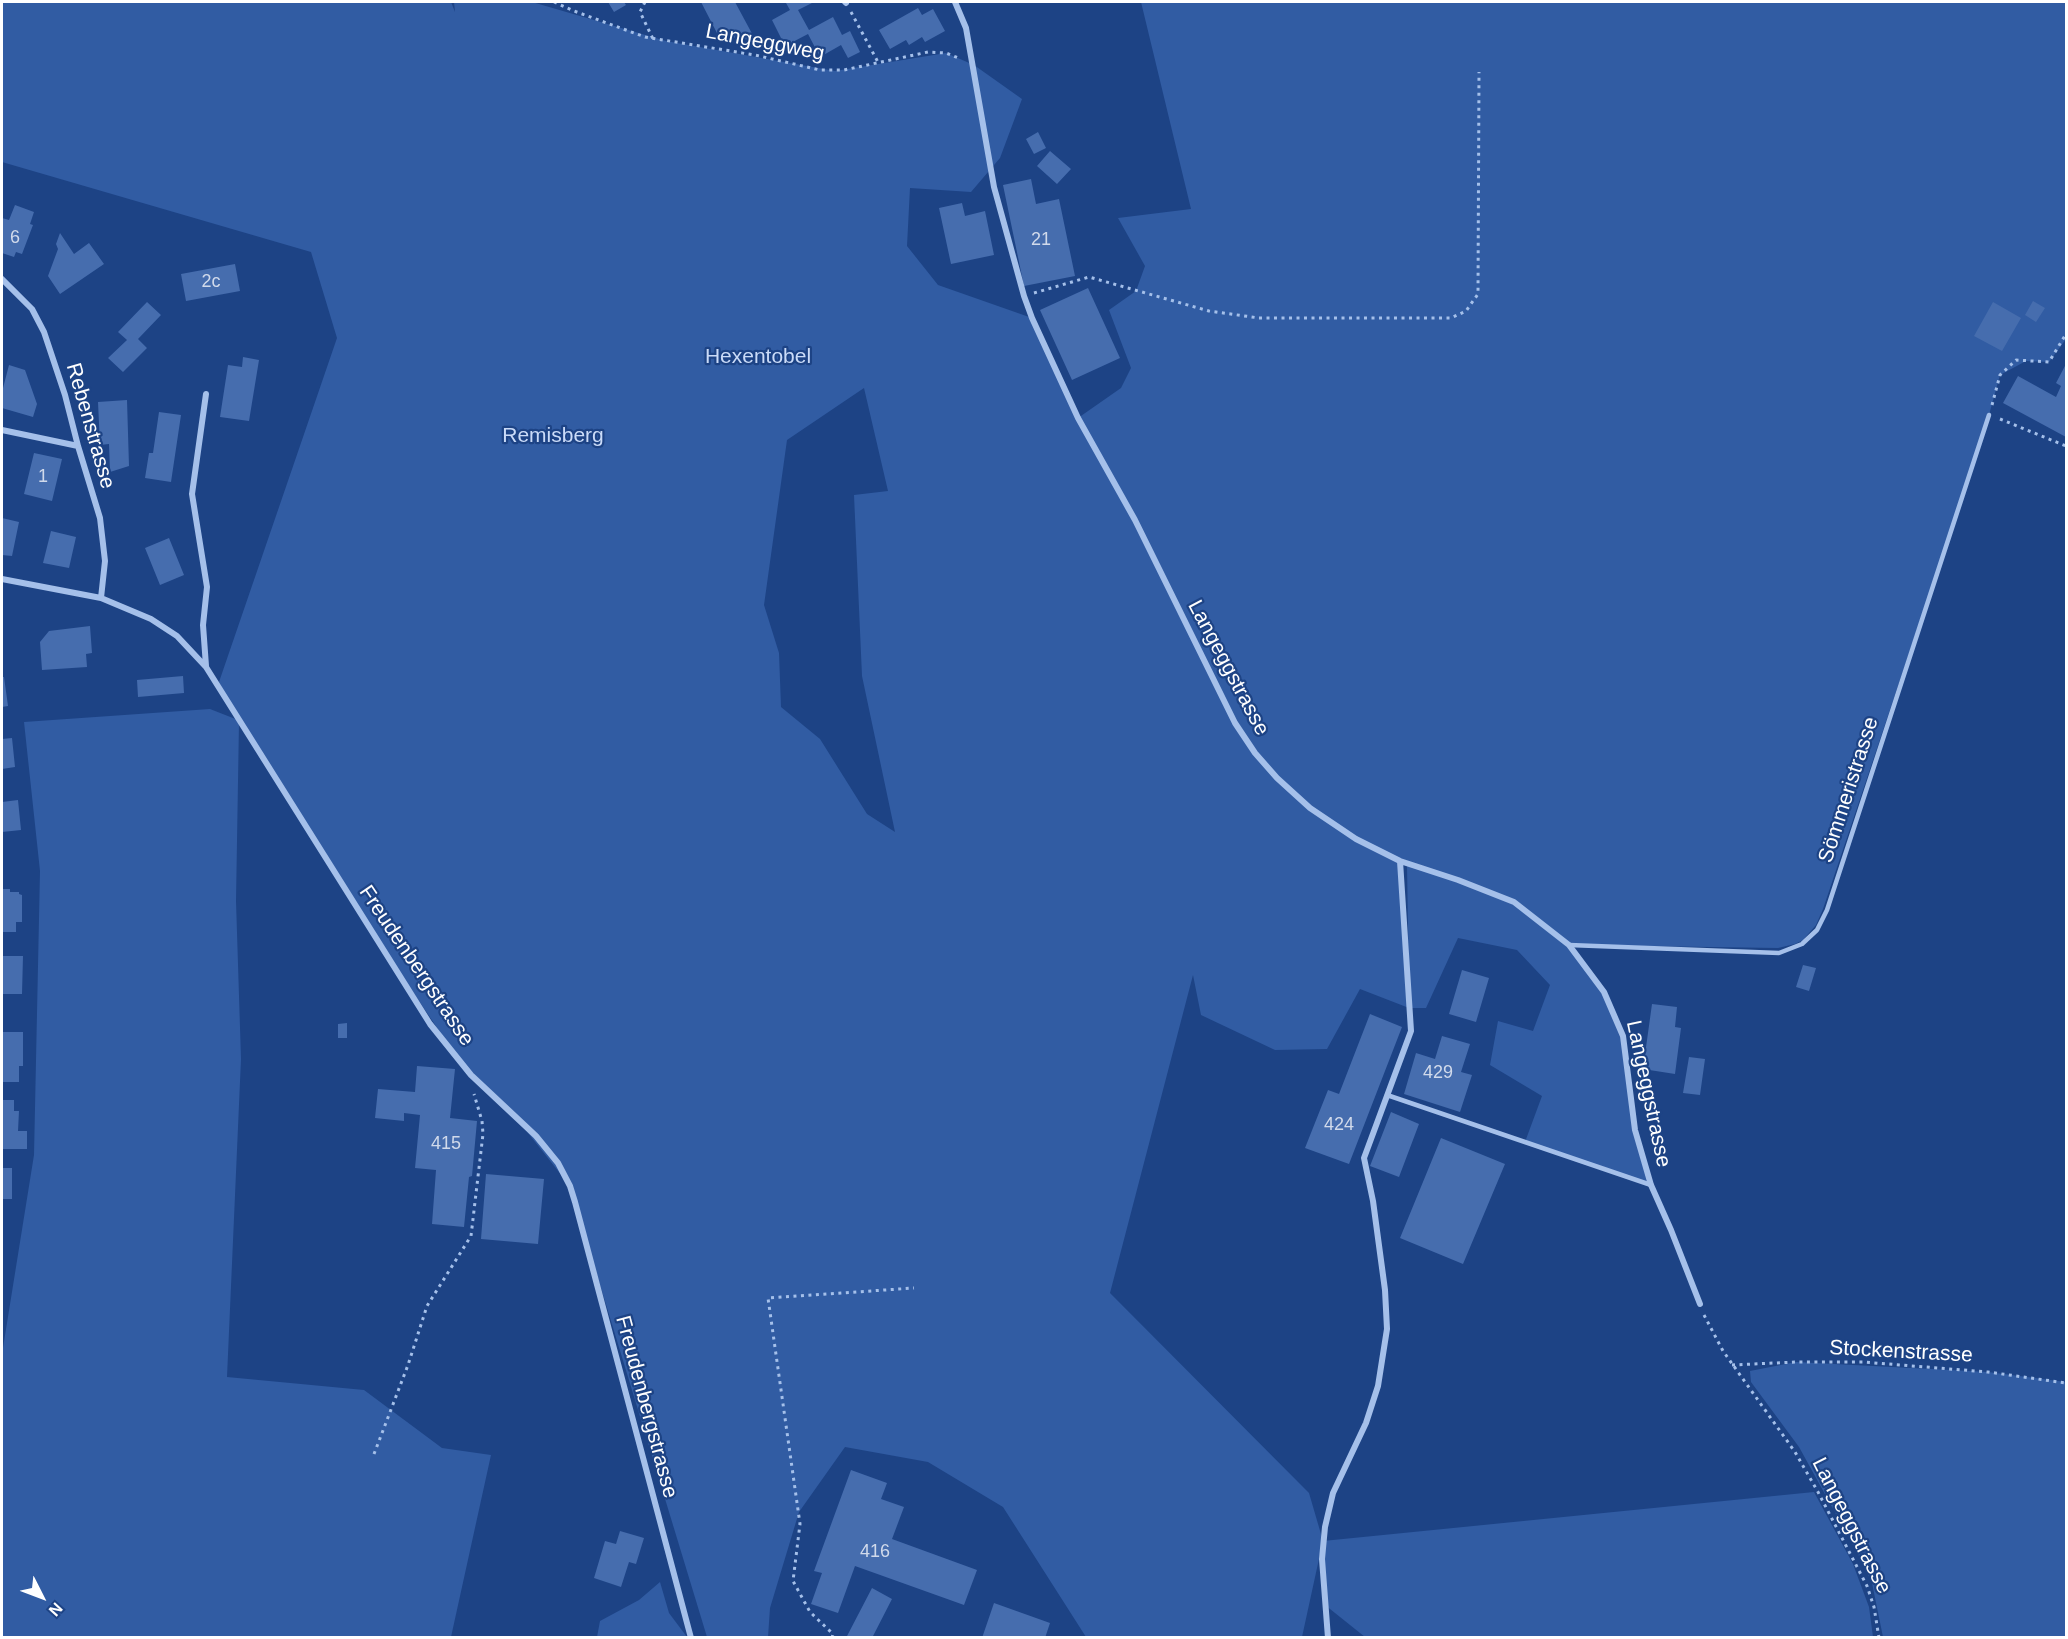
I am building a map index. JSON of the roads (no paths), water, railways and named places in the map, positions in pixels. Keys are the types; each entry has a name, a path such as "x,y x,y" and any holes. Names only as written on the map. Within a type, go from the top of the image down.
{"street":[{"name":"Langeggstrasse","path":"955,2 966,28 974,65 994,187 1032,318 1078,418 1135,520 1235,723 1277,778 1310,808 1356,839 1400,861 1514,902 1569,945 1604,992 1623,1036 1635,1130 1651,1185 1700,1304"},
{"name":"Rebenstrasse","path":"2,279 32,309 44,332 65,396 100,518 105,561 101,598"},
{"path":"206,394 192,494 207,587 203,625 206,667"},
{"path":"2,430 78,446"},
{"name":"Freudenbergstrasse","path":"2,579 101,598 151,619 177,636 206,667 413,998 443,1041 471,1075 545,1146 558,1163 570,1186 690,1638"},
{"path":"1328,1638 1322,1558 1325,1527 1333,1493 1366,1423 1378,1386 1387,1329 1386,1290 1373,1201 1364,1158 1411,1031 1400,861"}],"lane":[{"name":"Sömmeristrasse","path":"1569,945 1779,952 1802,945 1817,930 1827,910 1989,415"},
{"path":"1387,1095 1651,1185"}],"park label":[{"name":"Hexentobel","path":"758,357"},
{"name":"Remisberg","path":"553,436"}]}
